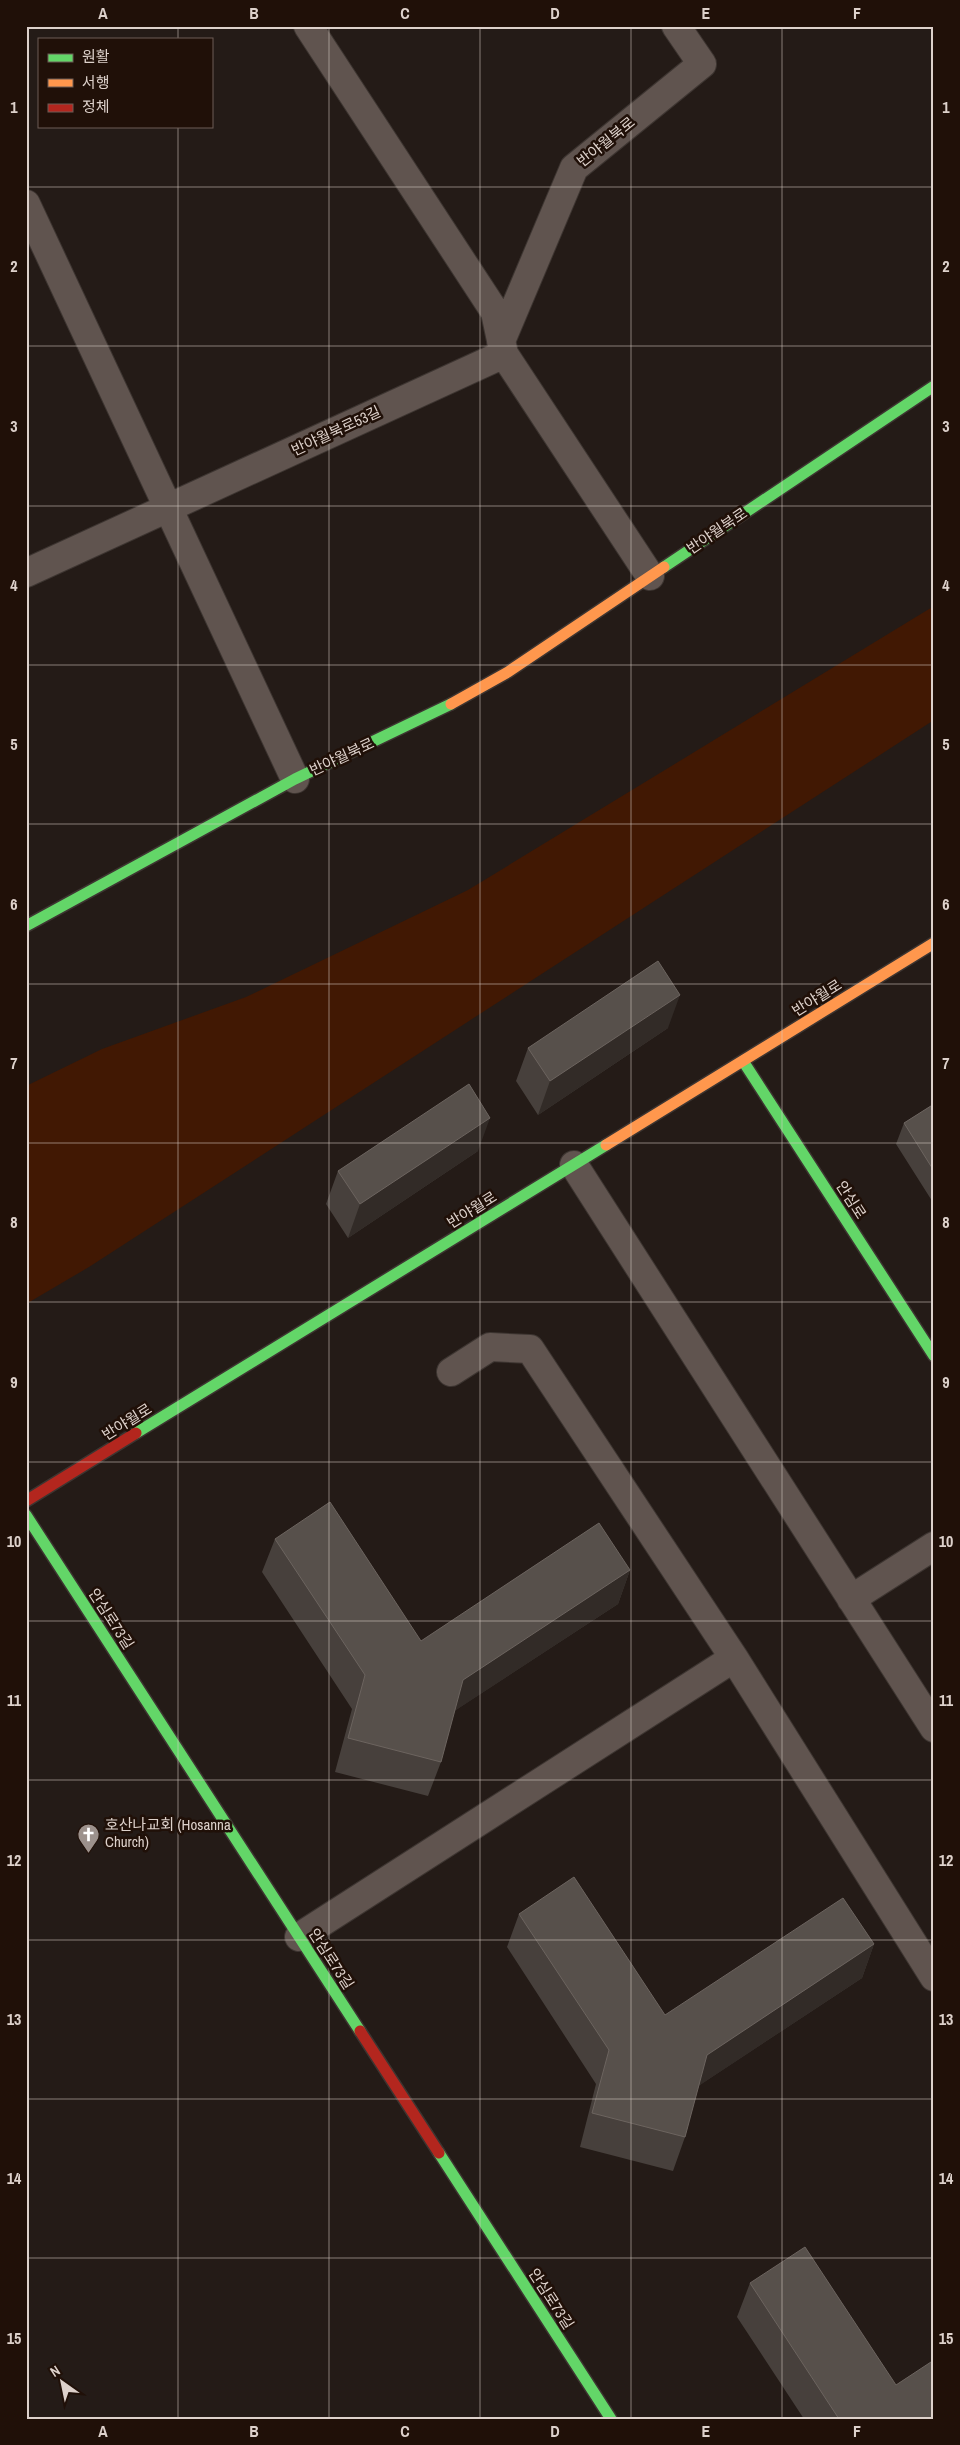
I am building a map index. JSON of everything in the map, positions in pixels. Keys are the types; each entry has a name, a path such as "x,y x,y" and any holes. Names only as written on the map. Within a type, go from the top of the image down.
{"street":[{"path":"308,26 495,312 503,348 650,576"},
{"name":"반야월북로","path":"503,348 574,168 702,64 676,26"},
{"path":"26,204 36,251 168,508 295,779"},
{"name":"반야월북로53길","path":"26,573 168,508 503,348"},
{"name":"반야월북로","path":"26,926 295,779 436,712 508,672 934,386"},
{"name":"반야월로","path":"26,1502 934,943"},
{"name":"안심로","path":"743,1061 934,1356"},
{"path":"574,1165 934,1728"},
{"path":"451,1372 490,1347 530,1349 734,1658 934,1977"},
{"name":"안심로73길","path":"26,1515 611,2419"},
{"path":"851,1599 934,1546"},
{"path":"299,1937 734,1658"}],"shaded area":[{"path":"934,606 934,720 89,1267 26,1304 26,1086 102,1049 246,997 468,890"}],"building":[{"path":"658,961 680,995 550,1081 528,1048"},
{"path":"469,1084 490,1118 360,1204 338,1171"},
{"path":"934,1104 934,1171 904,1123"},
{"path":"330,1502 421,1641 599,1523 630,1570 463,1680 441,1762 348,1738 365,1675 275,1539"},
{"path":"574,1877 665,2015 843,1898 874,1944 707,2055 685,2137 592,2113 609,2050 519,1914"},
{"path":"805,2247 896,2385 934,2360 934,2419 839,2419 750,2283"}],"traffic: fast":[{"path":"664,567 934,386"},
{"path":"26,926 295,779 451,704"},
{"path":"743,1061 934,1356"},
{"path":"136,1433 606,1145"},
{"path":"26,1515 360,2031"},
{"path":"439,2153 611,2419"}],"traffic: slow":[{"path":"451,704 508,672 664,567"},
{"path":"606,1145 934,943"}],"traffic: jam":[{"path":"26,1501 136,1433"},
{"path":"360,2031 439,2153"}],"place":[{"name":"호산나교회 (Hosanna Church)","path":"89,1853"}]}
